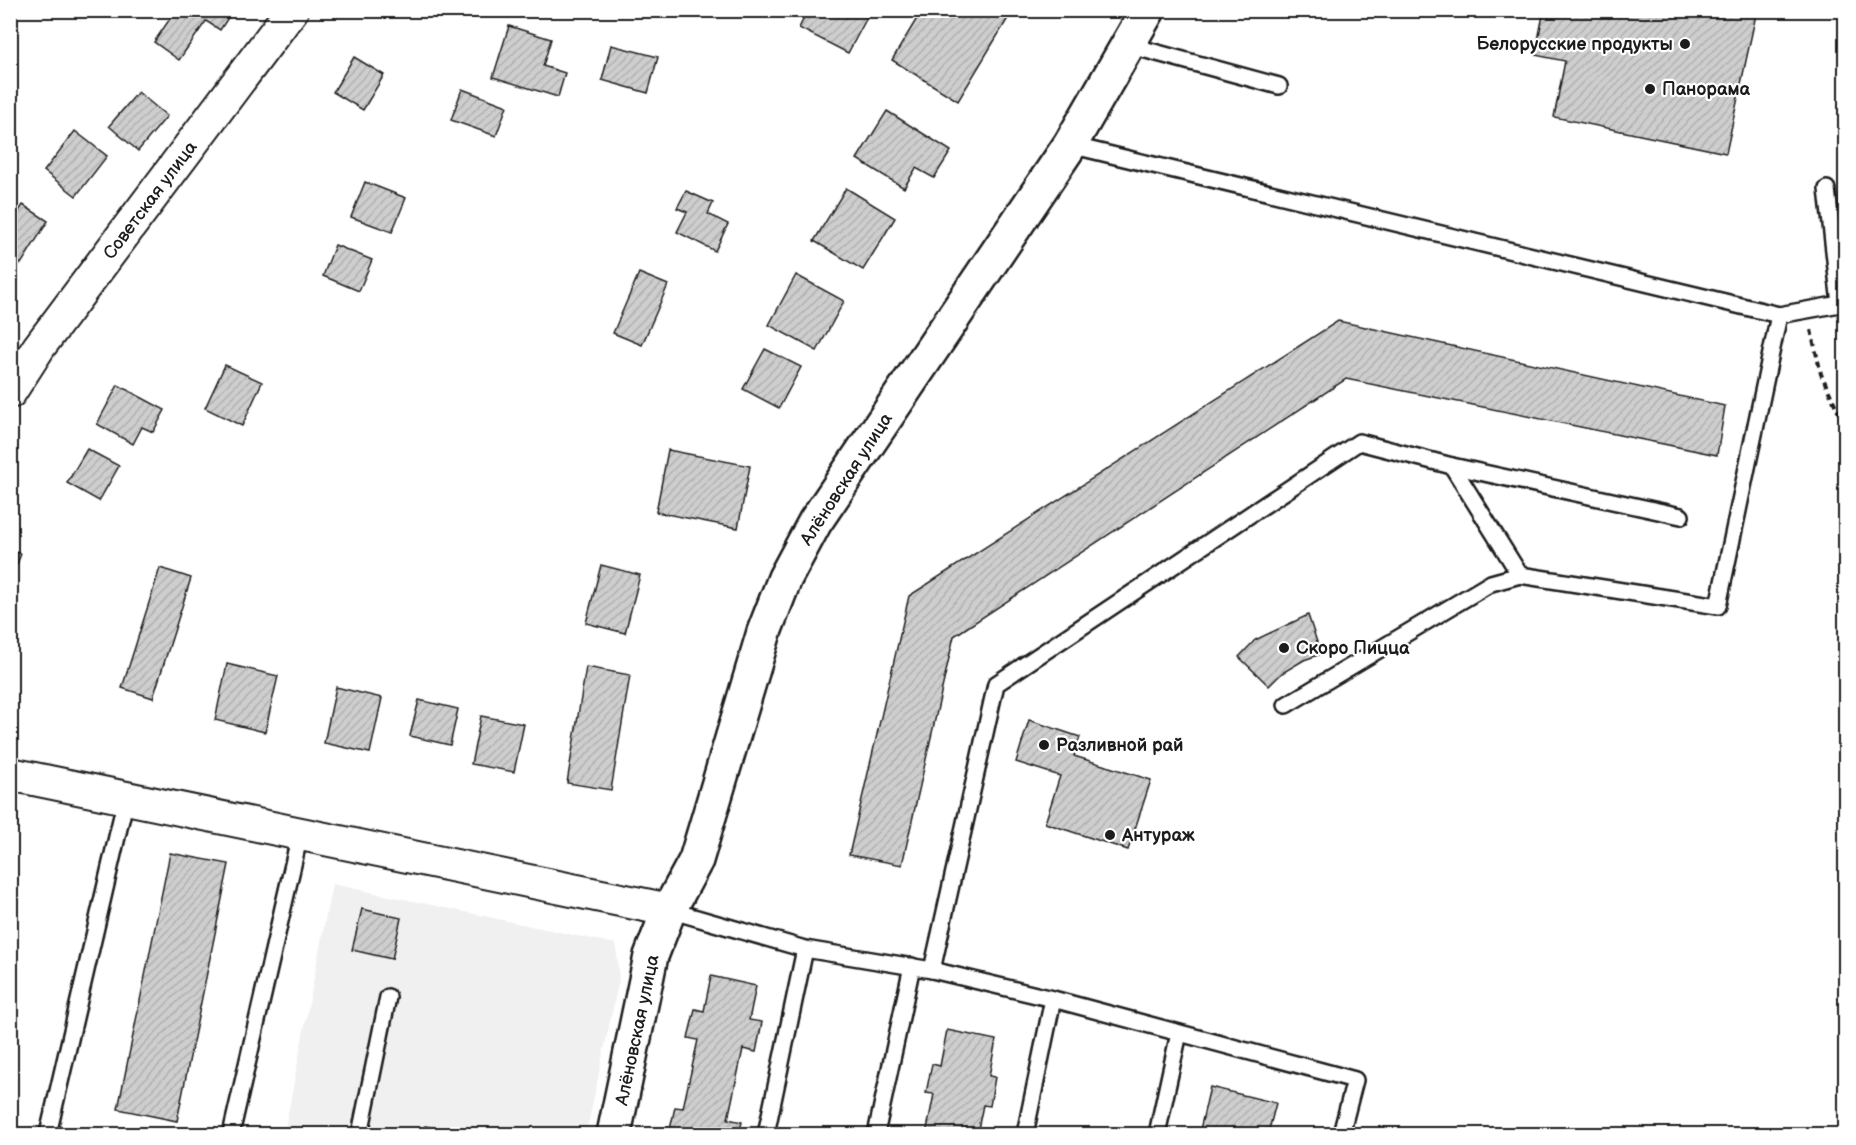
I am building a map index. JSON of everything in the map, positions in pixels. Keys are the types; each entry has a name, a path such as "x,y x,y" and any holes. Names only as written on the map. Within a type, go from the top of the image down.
{"street":[{"name":"Советская улица","path":"10,392 39,347 292,10"},
{"name":"Алёновская улица","path":"614,1134 651,956 669,910 696,860 764,632 785,578 814,522 1070,145 1148,10"},
{"path":"11,774 669,910"}],"lane":[{"path":"1128,45 1279,86"},
{"path":"1070,145 1779,315 1843,303 1827,189"},
{"path":"1286,705 1491,583 1520,575 1718,606 1779,315"},
{"path":"932,970 996,684 1359,442 1452,466 1681,516"},
{"path":"1452,466 1520,575"},
{"path":"48,1134 126,798"},
{"path":"231,1134 300,834"},
{"path":"669,910 805,950 932,970 1053,999 1355,1080 1341,1134"},
{"path":"766,1134 805,950"},
{"path":"876,1134 912,966"},
{"path":"360,1134 388,997"},
{"path":"1025,1134 1053,999"},
{"path":"1157,1134 1179,1033"}],"path":[{"path":"1807,310 1821,374 1845,428"}],"shaded area":[{"path":"332,884 616,944 619,980 586,1134 284,1134"}],"building":[{"path":"176,10 233,10 220,30 206,21 179,60 154,42"},
{"path":"808,10 871,10 848,53 799,28"},
{"path":"922,10 1013,10 958,101 892,60"},
{"name":"Панорама","path":"1544,10 1757,10 1726,153 1554,117 1565,61 1535,55"},
{"path":"509,26 551,39 543,66 565,73 558,97 493,77"},
{"path":"611,45 658,57 648,93 602,80"},
{"path":"354,57 384,75 363,110 333,92"},
{"path":"462,89 507,106 496,136 451,120"},
{"path":"138,92 167,116 138,151 109,126"},
{"path":"887,111 951,151 934,178 916,168 904,188 857,159"},
{"path":"75,131 107,156 76,196 44,171"},
{"path":"365,182 406,198 392,232 351,217"},
{"path":"846,188 895,218 863,270 814,241"},
{"path":"686,191 713,203 708,214 728,224 715,251 677,232 687,212 677,208"},
{"path":"23,205 48,221 21,264 10,257 10,225"},
{"path":"335,245 372,260 359,291 323,276"},
{"path":"639,273 668,285 642,345 613,333"},
{"path":"796,275 844,301 817,351 769,325"},
{"path":"1338,321 1725,406 1717,455 1346,379 954,636 902,865 849,855 909,596"},
{"path":"765,349 801,367 779,408 743,389"},
{"path":"225,365 262,382 242,426 205,408"},
{"path":"118,385 165,410 153,432 142,427 133,444 97,424"},
{"path":"87,449 119,466 99,501 67,483"},
{"path":"668,450 750,466 738,528 656,512"},
{"path":"10,550 21,554 10,582"},
{"path":"601,565 640,575 625,633 586,623"},
{"path":"160,568 191,578 153,698 122,688"},
{"path":"1308,615 1321,654 1304,660 1282,673 1269,686 1239,657 1255,640"},
{"path":"227,664 278,676 265,732 215,720"},
{"path":"586,667 630,675 611,790 567,783"},
{"path":"336,687 382,698 370,753 324,743"},
{"path":"419,700 458,709 450,745 410,736"},
{"path":"481,716 524,724 514,772 471,764"},
{"path":"1029,720 1080,737 1074,756 1151,780 1128,850 1045,823 1060,776 1016,762"},
{"path":"170,853 229,864 177,1121 118,1109"},
{"path":"362,909 401,918 392,959 352,950"},
{"path":"711,976 756,986 749,1020 762,1022 756,1052 743,1049 728,1119 742,1122 739,1134 669,1134 675,1107 683,1108 698,1040 688,1038 695,1009 704,1011"},
{"path":"947,1030 996,1040 989,1076 995,1077 990,1106 983,1105 977,1134 926,1134 934,1094 926,1093 932,1064 940,1066"},
{"path":"1210,1087 1276,1103 1268,1134 1199,1134"},
{"path":"425,1126 469,1134 423,1134"}],"place":[{"name":"Белорусские продукты","path":"1685,44"},
{"name":"Панорама","path":"1650,89"},
{"name":"Скоро Пицца","path":"1284,648"},
{"name":"Разливной рай","path":"1044,745"},
{"name":"Антураж","path":"1110,835"}]}
